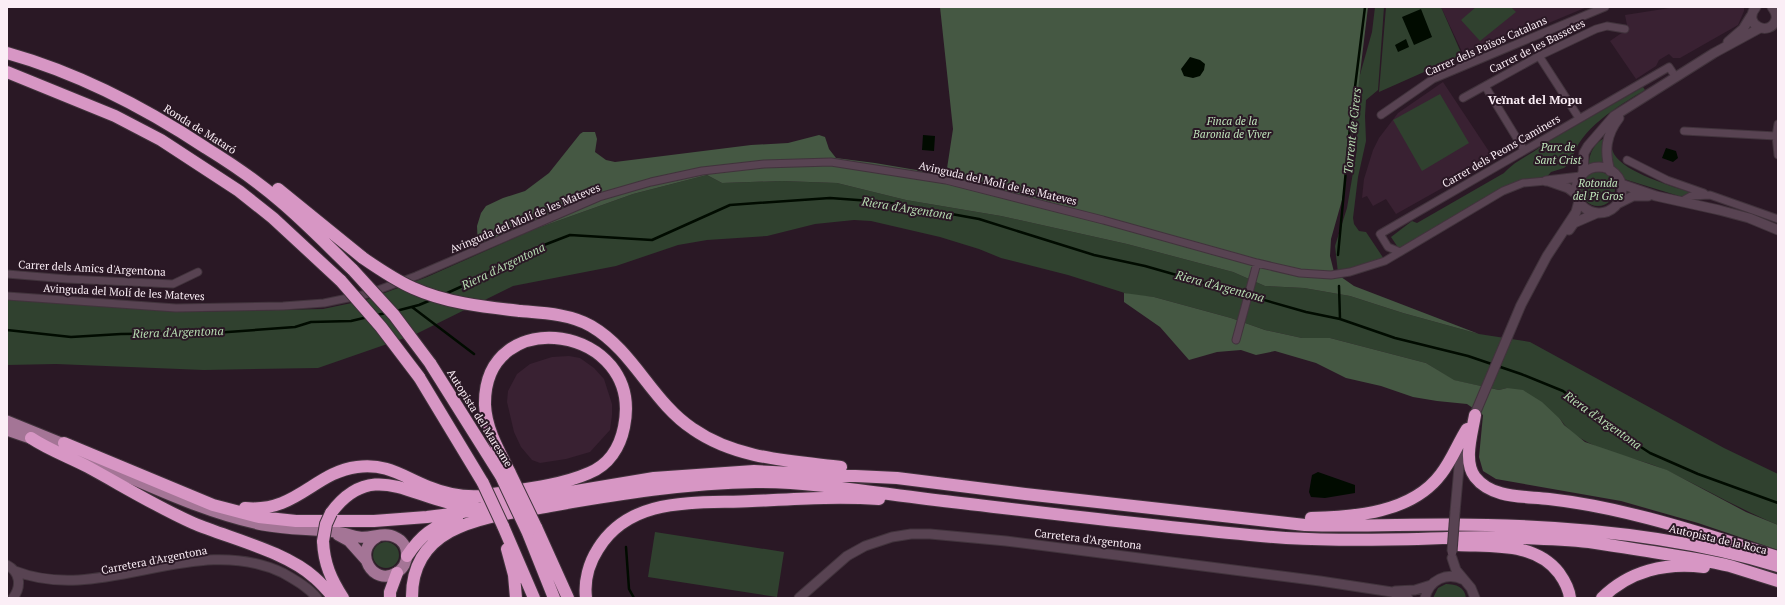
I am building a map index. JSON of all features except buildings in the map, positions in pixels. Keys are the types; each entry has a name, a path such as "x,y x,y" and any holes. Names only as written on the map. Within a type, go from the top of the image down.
{"highway":[{"name":"Ronda de Mataró","path":"7,53 22,57 125,99 171,125 248,175 281,201 353,270"},
{"path":"7,72 115,116 161,140 239,191 273,218 341,281 381,327 419,377 483,483 534,598"},
{"path":"171,125 225,150 256,171 363,258 401,282 434,296 456,302 560,316 590,325 607,337 626,357 654,393 678,418 705,437 731,449 763,457 869,470 897,478"},
{"name":"Autopista del Maresme","path":"353,270 394,315 430,363 505,474 532,530 554,598"},
{"path":"105,463 119,463 206,498 238,508 249,509 261,509 285,503 340,471 367,466 386,468 429,487 458,496 480,496 554,483 590,473 603,465 612,456 620,444 627,414 623,388 608,363 596,352 575,341 564,338 547,337 531,340 516,346 502,358 493,370 486,388 485,405 488,425 505,474"},
{"path":"1477,411 1470,462 1475,477 1487,488 1493,491 1505,494 1575,502 1627,512 1778,557"},
{"path":"64,443 105,463 213,505 243,514 271,519 314,522 374,522 459,513 504,503 654,478 736,471 805,472 897,478 1274,522 1375,511 1411,499 1440,476 1467,429"},
{"path":"31,438 167,510 294,564 315,577 334,598"},
{"path":"412,598 412,582 416,569 423,555 432,543 448,531 464,524 513,513 689,484 758,482 810,484 861,489 906,496 1258,536 1298,539 1397,540 1494,537 1589,542 1688,557 1730,566 1778,581"},
{"path":"343,598 330,574 324,558 325,536 326,524 331,513 350,493 362,487 376,484 386,484 406,488 449,504 468,505 504,503"},
{"path":"586,598 587,577 590,565 602,542 611,532 627,519 646,510 668,505 834,497 884,499 906,496"},
{"path":"407,556 421,538 440,524 464,518 513,513"},
{"name":"Autopista de la Roca","path":"1274,522 1348,526 1486,524 1586,530 1653,538 1751,558 1778,566"},
{"path":"503,526 508,557 514,575 516,598"},
{"path":"532,530 568,598"},
{"path":"1397,540 1419,544 1504,547 1526,551 1542,557 1554,568 1564,579 1570,593 1570,598"},
{"path":"1602,598 1613,587 1629,578 1658,568 1675,565 1714,569 1730,566"},
{"path":"390,598 390,592 397,573"}],"main road":[{"path":"7,421 64,443"},
{"path":"7,430 105,463 162,492 214,512 265,525 349,541 366,560 371,570 378,574 386,576 397,573 404,566 407,556 405,548 398,538 389,535 377,537 325,536"},
{"path":"366,560 368,546 377,537"}],"street":[{"name":"Carrer dels Països Catalans","path":"1381,115 1434,79 1605,7"},
{"path":"1753,10 1754,23 1760,28"},
{"path":"1723,47 1743,29 1753,10"},
{"path":"1475,598 1471,588 1456,570 1452,555 1460,456 1467,429 1477,411 1508,334 1535,278 1576,212 1576,185 1582,175 1584,153 1588,146 1614,116 1723,47 1753,33 1760,28 1775,25 1776,11"},
{"name":"Carrer de les Bassetes","path":"1463,98 1539,56 1596,29 1607,26 1625,28"},
{"path":"1539,56 1579,118"},
{"name":"Carrer dels Peons Caminers","path":"1400,252 1388,247 1380,234 1669,67 1676,76"},
{"path":"1485,86 1524,150"},
{"path":"1610,171 1606,156 1608,138 1612,128 1627,108"},
{"path":"1778,124 1776,136 1778,155"},
{"path":"1684,131 1776,136"},
{"path":"1627,160 1667,180 1778,219"},
{"name":"Avinguda del Molí de les Mateves","path":"7,296 176,308 283,306 324,303 367,294 416,276 599,197 651,182 702,171 772,164 831,162 946,180 1103,220 1257,263 1300,273 1331,275 1350,272 1385,261 1503,191 1523,183 1546,181"},
{"path":"1546,181 1582,175 1597,167 1610,171 1617,176 1620,184 1621,194 1617,204"},
{"path":"1546,181 1568,188 1577,197 1585,209 1597,213"},
{"path":"1620,184 1656,196 1749,218 1778,230"},
{"path":"1682,201 1691,196 1710,195"},
{"path":"1558,241 1574,223 1597,213 1608,211 1617,204 1633,196 1656,196"},
{"path":"1236,340 1257,263"},
{"name":"Carrer dels Amics d'Argentona","path":"7,274 67,279 173,284 198,272"},
{"name":"Carretera d'Argentona","path":"799,598 847,556 865,546 892,537 923,534 1006,541 1392,592"},
{"path":"1392,592 1415,590 1431,585 1440,578 1452,555"},
{"name":"Carretera d'Argentona","path":"7,565 15,571 34,580 82,585 120,579 208,561 234,560 251,562 270,567 295,580 317,598"},
{"path":"15,571 18,577 19,589"},
{"path":"1440,578 1452,576 1464,580"},
{"path":"14,598 19,589 34,580"},
{"path":"1426,598 1431,585"},
{"path":"1392,592 1408,598"}],"shaded area":[{"path":"1441,7 1587,7 1465,58"},
{"path":"1676,7 1744,7 1744,11 1738,25 1680,58 1673,58 1669,54 1659,60 1656,66 1636,79 1610,41 1623,32 1627,25 1625,15"},
{"path":"1421,9 1432,37 1414,45 1402,17"},
{"path":"1406,39 1409,47 1398,52 1395,45"},
{"path":"1190,57 1200,60 1205,64 1204,70 1200,76 1193,78 1184,76 1181,69"},
{"path":"1443,82 1494,159 1396,214 1386,199 1373,206 1367,196 1362,198 1364,179 1373,150 1379,138 1398,113"},
{"path":"923,135 935,136 934,151 922,150"},
{"path":"1666,148 1676,151 1678,158 1673,162 1662,158"},
{"path":"569,356 580,358 594,368 604,379 612,404 610,430 590,452 566,459 540,463 532,460 521,447 514,432 507,402 508,391 517,374 530,364 552,357"},
{"path":"1318,472 1355,485 1355,493 1325,498 1311,497 1309,492 1312,475"}],"green space":[{"name":"Finca de la Baronia de Viver","path":"940,7 1368,7 1351,148 1342,200 1331,239 1330,256 1334,272 1354,286 1479,334 1403,313 1350,296 1304,288 1265,286 1233,272 1127,244 1001,216 906,200 837,183 782,181 722,183 707,175 633,194 535,229 481,252 478,248 477,226 481,213 486,206 503,198 525,191 549,173 583,132 595,132 597,139 595,152 606,160 615,162 751,145 788,143 819,135 825,137 829,149 836,158 946,175 953,129"},
{"path":"1375,7 1384,7 1378,90 1366,100 1366,141 1358,177 1353,218 1354,224 1359,231 1366,232 1384,259 1338,273 1335,246 1347,208 1357,149 1354,96 1372,32"},
{"path":"1386,7 1441,7 1462,55 1454,59 1455,62 1426,75 1424,72 1379,92"},
{"path":"1476,7 1511,7 1516,12 1480,41 1461,20"},
{"name":"Parc de Sant Crist","path":"1643,87 1645,90 1612,111 1591,129 1582,139 1572,161 1564,168 1551,172 1544,180 1521,181 1399,249 1391,237 1412,221 1417,223 1504,173 1514,164 1544,144"},
{"path":"1440,94 1469,143 1422,171 1393,120"},
{"path":"1605,138 1606,165 1598,162 1589,166 1592,150 1601,140"},
{"path":"1610,142 1614,154 1628,167 1661,183 1692,193 1682,197 1624,179 1613,169 1609,158"},
{"name":"Rotonda del Pi Gros","path":"1595,172 1601,172 1610,177 1614,183 1614,195 1610,201 1601,206 1595,206 1586,201 1581,192 1581,186 1586,177"},
{"path":"707,175 722,183 782,181 837,183 906,200 1001,216 1127,244 1233,272 1265,286 1304,288 1350,296 1403,313 1479,334 1530,342 1724,448 1778,474 1778,525 1736,506 1668,471 1595,446 1581,439 1560,419 1507,388 1499,390 1453,380 1426,363 1330,338 1302,338 1265,330 1231,318 1154,297 1131,295 1068,275 1001,258 979,249 940,237 871,221 854,220 815,224 767,236 707,240 678,245 616,266 513,286 416,334 318,368 204,370 56,364 7,365 7,299 182,312 323,309 366,300 427,277 535,229 633,194"},
{"path":"1124,293 1154,297 1231,318 1265,330 1302,338 1330,338 1426,363 1454,380 1499,390 1507,388 1523,390 1542,402 1560,419 1564,425 1585,442 1667,470 1746,512 1778,525 1778,550 1698,523 1621,501 1496,479 1483,471 1479,457 1483,415 1467,404 1413,397 1381,386 1346,378 1316,363 1275,351 1256,355 1241,350 1217,352 1189,360 1160,327 1124,302"},
{"path":"655,532 784,552 777,597 648,577"},
{"path":"386,542 395,546 399,555 395,564 386,568 377,564 373,555 377,546"},
{"path":"1446,584 1462,589 1466,598 1433,598 1438,588"}],"waterway":[{"name":"Torrent de Cirers","path":"1338,255 1350,127 1365,7"},
{"name":"Riera d'Argentona","path":"445,294 467,284 526,252 570,235 652,240 730,205 830,198 885,202 979,219 1094,255 1145,266 1306,312 1340,319 1395,338 1468,356 1521,374 1563,391 1607,425 1650,453 1698,474 1778,503"},
{"name":"Torrent de Cirers","path":"1339,286 1340,319"},
{"name":"Riera d'Argentona","path":"396,311 431,300"},
{"path":"412,307 474,354"},
{"name":"Riera d'Argentona","path":"376,315 387,313"},
{"name":"Riera d'Argentona","path":"7,330 71,337 121,334 214,333 295,327 311,322 351,321 368,317"},
{"path":"626,547 629,589 634,598"}],"district":[{"name":"Veïnat del Mopu","path":"1535,99"}]}
